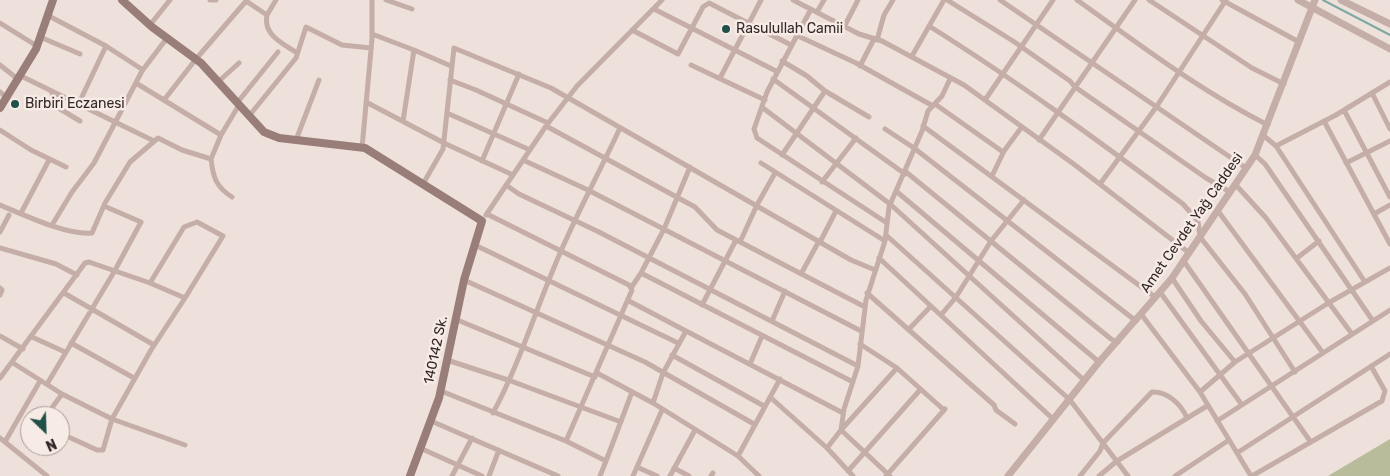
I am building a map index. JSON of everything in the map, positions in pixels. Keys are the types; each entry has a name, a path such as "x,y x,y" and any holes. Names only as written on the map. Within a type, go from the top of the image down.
{"main road":[{"path":"122,0 150,25 196,59 264,132 279,138 362,148 423,184 481,225"},
{"path":"0,108 3,95 20,78 37,46 48,15 50,2"},
{"name":"140142 Sk.","path":"410,476 441,391 464,280 481,225"}],"street":[{"path":"150,25 170,0"},
{"path":"210,0 216,0"},
{"path":"276,0 267,15 265,23 268,30 297,53"},
{"path":"362,148 372,34 372,0"},
{"path":"386,0 412,9"},
{"path":"481,225 523,160 568,98 662,0"},
{"path":"720,78 761,0"},
{"path":"793,0 845,25 859,34 876,39 912,56 985,100 1100,184 1188,252"},
{"path":"817,12 824,0"},
{"path":"845,25 858,0"},
{"path":"860,66 876,39 884,15 893,0"},
{"path":"912,56 946,0 1022,48 1206,178 1230,192"},
{"path":"1000,0 1246,168"},
{"path":"985,100 1053,0"},
{"path":"1077,0 1180,72 1246,114 1268,125"},
{"path":"1039,140 1135,0"},
{"path":"1149,0 1252,68 1284,84"},
{"path":"1298,0 1314,4 1390,49"},
{"path":"1341,0 1390,24"},
{"path":"164,100 245,1 267,15"},
{"path":"1100,184 1180,72 1225,1 1300,42"},
{"path":"632,30 678,54 703,7 709,4 791,45"},
{"name":"Amet Cevdet Yağ Caddesi","path":"1008,476 1099,362 1172,278 1255,155 1314,4"},
{"path":"654,9 776,70"},
{"path":"811,9 772,79 754,129 757,138 822,182 888,223"},
{"path":"48,15 106,46 143,70"},
{"path":"0,23 37,46"},
{"path":"929,26 1058,112 1191,212 1198,221 1200,237 1245,294 1295,372"},
{"path":"249,116 296,58 306,27 342,45 371,48"},
{"path":"372,34 451,66"},
{"path":"796,35 934,105 1003,152"},
{"path":"40,37 80,54"},
{"path":"52,224 94,162 143,70 167,38"},
{"path":"78,103 106,46"},
{"path":"423,184 444,143 454,48 551,88 819,241 875,270"},
{"path":"403,121 414,50"},
{"path":"232,197 219,187 214,178 211,158 238,104 278,52"},
{"path":"782,61 807,76 825,91 869,117"},
{"path":"218,82 239,63"},
{"path":"691,64 765,100"},
{"path":"0,65 20,78 51,90 115,120 154,142"},
{"path":"482,161 492,132 507,104 519,74"},
{"path":"772,79 905,173 1111,339 1118,342"},
{"path":"840,430 858,366 864,307 885,238 890,204 905,173 928,111 934,105 950,79"},
{"path":"296,140 319,80"},
{"path":"450,80 507,104 679,197 695,207 717,230 864,307"},
{"path":"1276,146 1344,110 1390,82"},
{"path":"136,83 221,135"},
{"path":"51,90 60,109 80,121"},
{"path":"782,156 795,133 825,91"},
{"path":"1372,93 1390,129"},
{"path":"366,102 444,143 513,175"},
{"path":"763,108 890,204 1085,381"},
{"path":"1344,110 1390,197"},
{"path":"447,113 530,150"},
{"path":"1324,121 1390,244"},
{"path":"923,126 1158,294 1242,405"},
{"path":"494,413 511,381 561,251 576,221 588,190 606,159 620,128"},
{"path":"992,176 1003,152 1021,128"},
{"path":"885,129 914,148 1136,321"},
{"path":"0,130 49,160 66,167"},
{"path":"1264,136 1276,146 1365,282"},
{"path":"0,204 52,224 92,233 104,206 130,162 158,138 182,150 211,158"},
{"path":"822,182 856,138"},
{"path":"1346,163 1390,141"},
{"path":"1255,155 1265,164 1372,321"},
{"path":"21,213 49,160"},
{"path":"523,160 588,190 861,331"},
{"path":"761,163 836,211 885,238 956,297 1070,400 1128,476"},
{"path":"566,441 629,301 631,288 650,258 664,230 690,167"},
{"path":"702,305 775,172"},
{"path":"1235,184 1259,210 1297,258 1352,334"},
{"path":"506,185 519,194 712,289 858,366"},
{"path":"896,192 1099,362"},
{"path":"941,315 956,297 991,241 1024,200"},
{"path":"1374,214 1390,205"},
{"path":"47,384 114,272 141,222 104,206"},
{"path":"801,274 836,211"},
{"path":"1218,211 1323,353"},
{"path":"487,214 629,285 631,288"},
{"path":"0,232 9,215"},
{"path":"70,438 100,451 105,448 112,418 134,378 223,236 197,222 184,227 150,282"},
{"path":"1297,258 1319,242"},
{"path":"475,245 678,343"},
{"path":"0,248 56,264 76,275"},
{"path":"879,258 1054,418"},
{"path":"1183,260 1310,441"},
{"path":"0,378 13,363 76,275 88,262 114,272 150,282 185,298"},
{"path":"1200,392 1219,373 1235,362 1330,302 1390,268"},
{"path":"641,273 853,382"},
{"path":"1172,278 1201,321 1235,362"},
{"path":"464,280 609,345 754,424"},
{"path":"0,288 2,290 0,295"},
{"path":"772,321 785,291"},
{"path":"64,292 154,345"},
{"path":"867,293 910,328 994,405 996,410 1015,424"},
{"path":"629,301 844,413"},
{"path":"910,328 931,306"},
{"path":"1217,421 1390,310"},
{"path":"1141,314 1200,392 1251,476 1382,400 1385,391 1371,366"},
{"path":"455,319 596,375 632,392 738,456 758,476"},
{"path":"653,403 663,373 686,331"},
{"path":"750,364 762,336"},
{"path":"32,337 66,352"},
{"path":"0,346 2,338 23,349"},
{"path":"71,343 134,378"},
{"path":"840,430 888,475 944,410 897,368 860,344"},
{"path":"1237,453 1292,415 1390,354"},
{"path":"672,355 764,406"},
{"path":"447,360 582,406 620,422"},
{"path":"13,363 62,394 112,418 184,445"},
{"path":"827,448 840,430 897,368"},
{"path":"738,456 780,379"},
{"path":"40,381 3,439 47,476"},
{"path":"848,471 920,390"},
{"path":"441,391 566,441 606,461"},
{"path":"602,475 632,392"},
{"path":"1080,476 1100,451 1103,443 1152,392 1160,393 1173,400 1181,407 1187,418"},
{"path":"53,406 62,394"},
{"path":"770,397 827,448 853,476"},
{"path":"1099,476 1117,461 1207,406"},
{"path":"633,476 662,410"},
{"path":"431,421 558,476"},
{"path":"670,476 695,430"},
{"path":"452,476 472,438"},
{"path":"1175,476 1230,440"},
{"path":"420,448 482,476"},
{"path":"489,476 499,450"},
{"path":"637,467 657,476"},
{"path":"536,476 540,468"},
{"path":"674,468 689,476"}],"green space":[{"path":"1390,439 1390,476 1328,476"}],"waterway":[{"path":"1323,0 1390,35"}],"place":[{"name":"Rasulullah Camii","path":"726,29"},
{"name":"Birbiri Eczanesi","path":"15,104"}]}
